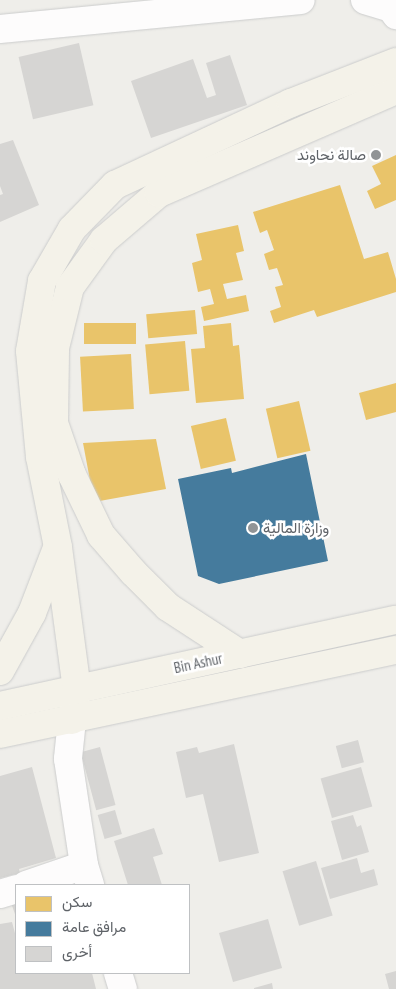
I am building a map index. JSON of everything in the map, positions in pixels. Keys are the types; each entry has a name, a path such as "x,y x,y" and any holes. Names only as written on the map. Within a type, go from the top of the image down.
{"main road":[{"path":"72,720 78,690 58,547 40,457 30,351 42,281 72,229 115,185 291,103 396,62"},
{"path":"240,654 168,607 133,572 101,534 72,476 54,423 56,348 70,287 104,240 159,193 396,90"},
{"path":"0,671 32,613 58,547"},
{"name":"Bin Ashur","path":"0,706 396,620"},
{"path":"0,734 72,720 208,688 396,650"},
{"path":"208,688 396,667"}],"street":[{"path":"0,29 77,11 301,0"},
{"path":"365,0 392,7"},
{"path":"32,884 87,875 68,758 72,720"},
{"path":"0,894 15,889"},
{"path":"118,974 123,989"}],"building: سكن":[{"path":"396,155 396,200 375,209 367,191 381,184 372,166"},
{"path":"340,185 364,259 388,252 396,279 396,292 317,317 314,310 274,323 270,311 281,307 275,287 283,285 277,268 269,270 264,254 274,250 267,230 260,233 253,212"},
{"path":"238,225 244,251 236,253 243,280 223,284 227,299 246,295 249,311 204,321 201,307 214,304 210,289 198,292 192,263 202,260 196,234"},
{"path":"195,310 197,334 148,338 146,314"},
{"path":"84,323 136,323 136,344 84,344"},
{"path":"231,323 233,346 239,345 244,399 196,403 191,349 205,348 203,326"},
{"path":"185,341 189,391 150,394 145,344"},
{"path":"131,354 134,409 83,412 80,357"},
{"path":"396,383 396,412 366,420 359,393"},
{"path":"299,401 310,451 277,458 266,409"},
{"path":"226,418 236,461 201,469 191,426"},
{"path":"156,439 166,489 94,502 83,443"}],"building: مرافق عامة":[{"path":"306,454 328,561 219,584 198,576 178,479 231,468 232,473"}],"building: أخرى":[{"path":"79,43 93,105 33,119 19,57"},
{"path":"230,55 247,105 151,138 131,81 193,59 207,98 216,95 206,63"},
{"path":"13,140 39,205 0,222 0,195 3,194 0,186 0,144"},
{"path":"358,740 364,762 342,768 336,746"},
{"path":"234,744 259,853 219,862 203,794 186,798 176,752 197,747 199,753"},
{"path":"100,747 116,805 96,810 81,752"},
{"path":"32,767 56,858 19,869 20,873 0,878 0,776"},
{"path":"361,767 372,806 332,818 321,779"},
{"path":"115,810 122,834 105,839 98,815"},
{"path":"353,815 357,827 361,825 369,852 342,860 331,821"},
{"path":"154,828 163,854 153,857 162,884 128,884 114,841"},
{"path":"357,858 361,873 374,869 378,885 330,899 321,868"},
{"path":"316,861 333,916 299,926 283,871"},
{"path":"15,894 15,914 9,897"},
{"path":"268,919 282,968 233,982 219,933"},
{"path":"12,922 15,933 15,974 92,974 96,989 0,989 0,924"},
{"path":"396,971 396,989 389,989 385,974"},
{"path":"272,983 273,989 254,989 254,988"}],"place":[{"name":"صالة نحاوند","path":"376,155"},
{"name":"وزارة المالية","path":"253,528"}]}
